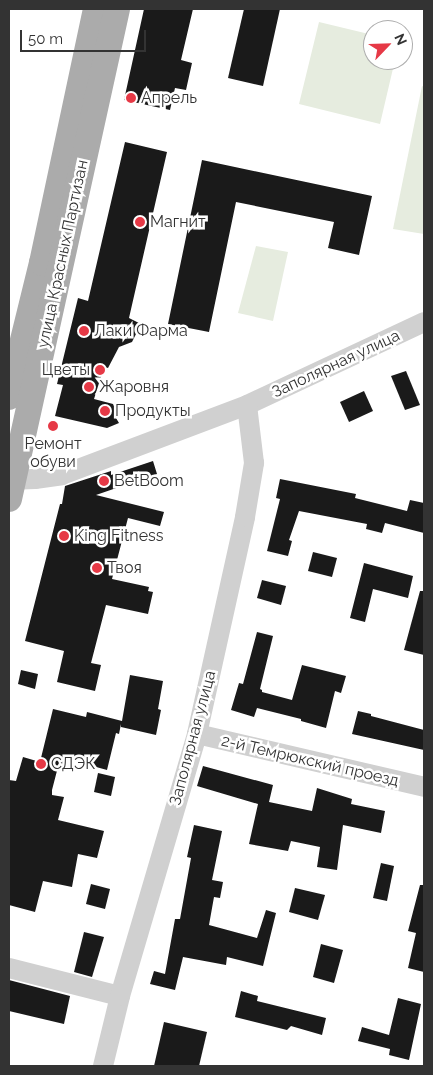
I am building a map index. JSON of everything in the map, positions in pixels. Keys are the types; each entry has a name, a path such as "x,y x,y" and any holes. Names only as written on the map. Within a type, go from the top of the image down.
{"main road":[{"name":"улица Красных Партизан","path":"9,397 42,263 96,9"},
{"name":"улица Красных Партизан","path":"10,487 117,9"}],"street":[{"name":"Заполярная улица","path":"10,487 62,475 247,405 424,322"},
{"name":"Заполярная улица","path":"102,1066 120,996 197,734 245,517 254,463 247,405"},
{"name":"2-й Темрюкский проезд","path":"197,734 424,787"},
{"path":"9,968 120,996"}],"shaded area":[{"path":"319,22 363,33 363,70 393,70 380,124 299,104"},
{"path":"422,86 424,87 424,234 393,229"},
{"path":"256,246 288,252 273,321 238,313"}],"building":[{"path":"144,9 193,9 181,60 192,63 186,90 175,88 170,110 124,100"},
{"path":"244,9 280,9 263,86 228,78"},
{"path":"125,142 167,152 129,318 141,324 132,342 119,347 108,368 104,367 94,399 113,404 119,417 116,418 119,423 107,428 55,416 63,385 57,384 78,298 88,301"},
{"path":"202,160 372,196 359,255 328,248 334,222 236,202 209,332 168,324"},
{"path":"406,371 420,405 405,410 391,376"},
{"path":"364,391 373,411 349,422 340,402"},
{"path":"153,461 157,474 96,495 164,512 160,526 128,518 112,579 149,587 148,591 153,592 148,614 106,605 91,663 101,665 95,691 57,682 64,651 25,641 60,504 62,504 65,486 111,471 111,475"},
{"path":"280,479 356,494 355,498 407,511 410,500 424,503 424,533 385,523 382,533 366,529 367,524 299,511 289,540 292,541 288,556 267,551 280,499 276,498"},
{"path":"313,552 337,558 332,577 308,571"},
{"path":"364,563 413,576 408,598 373,589 365,622 350,618"},
{"path":"262,580 286,586 281,605 257,598"},
{"path":"420,591 424,591 424,655 404,650"},
{"path":"257,632 273,636 260,689 262,692 292,700 302,665 346,676 341,693 335,691 326,728 301,721 301,719 257,708 254,717 231,710 239,683 243,684"},
{"path":"21,670 38,674 35,689 18,684"},
{"path":"130,675 163,681 158,709 161,710 156,735 121,727 121,724 119,734 116,733 107,770 71,760 70,766 59,763 52,790 52,795 64,797 58,820 104,831 97,858 78,854 72,887 43,881 35,912 9,905 9,780 16,781 23,757 40,762 53,709 86,717 87,712 122,721"},
{"path":"358,711 424,730 424,750 352,734"},
{"path":"203,766 273,785 269,802 312,811 317,788 352,799 351,804 385,811 381,833 343,825 337,870 317,867 320,847 291,841 288,851 249,844 258,804 197,786"},
{"path":"98,773 115,777 111,796 94,792"},
{"path":"194,825 222,831 212,880 223,882 220,898 214,897 209,925 257,938 266,910 276,913 263,966 227,957 226,965 183,957 175,990 150,984 154,971 165,974 175,919 180,919 191,858 187,857"},
{"path":"381,863 394,866 387,901 373,898"},
{"path":"91,884 110,889 105,909 86,904"},
{"path":"420,885 424,885 424,972 408,968 416,933 408,931"},
{"path":"295,888 325,895 318,920 289,912"},
{"path":"84,932 104,937 92,977 74,972"},
{"path":"321,944 343,950 334,983 313,977"},
{"path":"9,980 70,996 64,1024 9,1011"},
{"path":"241,991 258,996 257,1001 326,1018 322,1035 291,1026 287,1030 235,1017"},
{"path":"398,998 421,1004 409,1060 389,1055 390,1049 358,1041 362,1027 389,1035"},
{"path":"164,1022 207,1032 199,1066 154,1066"}],"place":[{"name":"Апрель","path":"131,98"},
{"name":"Магнит","path":"140,222"},
{"name":"Лаки Фарма","path":"84,331"},
{"name":"Цветы","path":"100,370"},
{"name":"Жаровня","path":"89,387"},
{"name":"Продукты","path":"105,411"},
{"name":"Ремонт обуви","path":"53,426"},
{"name":"BetBoom","path":"104,481"},
{"name":"King Fitness","path":"64,536"},
{"name":"Твоя","path":"97,568"},
{"name":"СДЭК","path":"41,764"}]}
